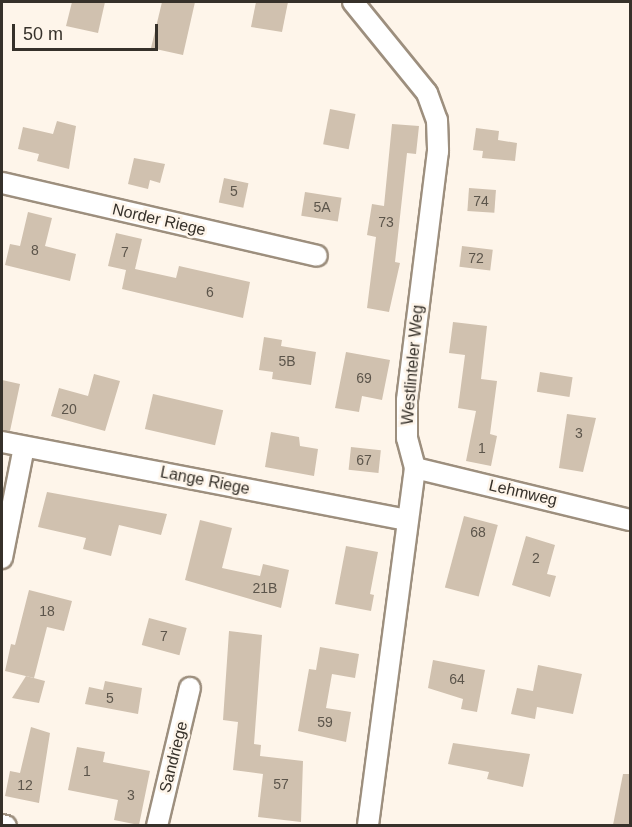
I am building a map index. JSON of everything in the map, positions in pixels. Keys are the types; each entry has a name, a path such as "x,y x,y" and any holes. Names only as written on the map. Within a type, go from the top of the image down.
{"street":[{"name":"Westlinteler Weg","path":"353,2 407,64 427,93 437,120 438,151 407,400 407,438 415,468 369,825"},
{"name":"Norder Riege","path":"2,183 317,256"},
{"name":"Lange Riege","path":"2,442 408,520"},
{"path":"2,558 24,447"},
{"name":"Lehmweg","path":"415,468 630,520"},
{"name":"Sandriege","path":"157,825 190,688"}],"building":[{"path":"72,2 105,2 98,33 66,26"},
{"path":"162,2 195,2 183,55 151,48"},
{"path":"256,2 288,2 282,32 251,27"},
{"path":"330,109 356,114 349,149 323,144"},
{"path":"57,121 76,126 69,169 37,161 39,154 18,149 23,127 53,134"},
{"path":"392,124 419,126 416,154 407,153 395,262 400,263 389,312 367,308 376,237 367,235 372,204 384,206"},
{"path":"476,128 499,131 498,140 517,143 515,161 482,158 483,151 473,150"},
{"path":"134,158 165,164 160,183 150,180 148,189 128,184"},
{"path":"224,178 248,183 243,208 219,202"},
{"path":"469,188 496,190 494,213 467,211"},
{"path":"305,192 342,198 338,221 301,216"},
{"path":"28,212 52,218 45,246 76,254 70,281 5,265 10,244 20,246"},
{"path":"116,233 142,239 135,269 176,278 179,266 250,282 243,318 122,289 126,270 108,266"},
{"path":"462,246 493,250 490,271 459,267"},
{"path":"453,322 487,326 481,379 497,381 490,434 497,436 491,466 466,461 476,411 458,408 465,355 449,353"},
{"path":"264,337 282,340 281,346 316,352 311,385 272,379 273,372 259,370"},
{"path":"346,352 390,360 382,400 362,396 359,412 335,408"},
{"path":"540,372 573,377 569,397 537,392"},
{"path":"94,374 120,381 105,431 51,416 59,388 88,396"},
{"path":"2,380 20,384 10,431 2,430"},
{"path":"153,394 223,410 215,445 145,429"},
{"path":"567,414 596,418 583,472 559,468"},
{"path":"271,432 299,437 300,446 318,449 314,476 265,467"},
{"path":"351,447 381,450 378,473 349,470"},
{"path":"47,492 167,514 161,535 119,525 111,556 83,549 86,538 38,527"},
{"path":"464,516 498,525 479,597 445,587"},
{"path":"200,520 232,528 222,568 260,576 263,564 289,570 281,608 185,580"},
{"path":"526,536 555,545 547,574 556,576 550,597 512,585"},
{"path":"346,546 378,552 370,594 374,595 371,611 335,604"},
{"path":"29,590 72,601 64,631 47,627 34,678 5,671 11,644 15,645"},
{"path":"149,618 187,628 179,655 142,645"},
{"path":"229,631 262,635 254,744 261,745 260,756 303,761 301,822 258,817 263,774 233,770 238,722 223,720"},
{"path":"320,647 359,654 355,678 332,674 326,708 351,712 346,742 298,731 309,669 316,670"},
{"path":"433,660 485,670 477,712 461,709 463,699 428,688"},
{"path":"538,665 582,674 573,714 537,707 535,719 511,714 517,688 533,691"},
{"path":"26,676 45,681 39,703 12,698"},
{"path":"105,681 142,688 138,714 85,704 89,687 103,690"},
{"path":"31,727 50,733 39,803 5,796 10,771 20,773"},
{"path":"453,743 530,754 523,787 487,779 489,772 448,764"},
{"path":"77,747 105,752 103,762 150,771 139,825 114,820 118,800 68,790"},
{"path":"623,774 630,774 630,825 613,825"}]}
